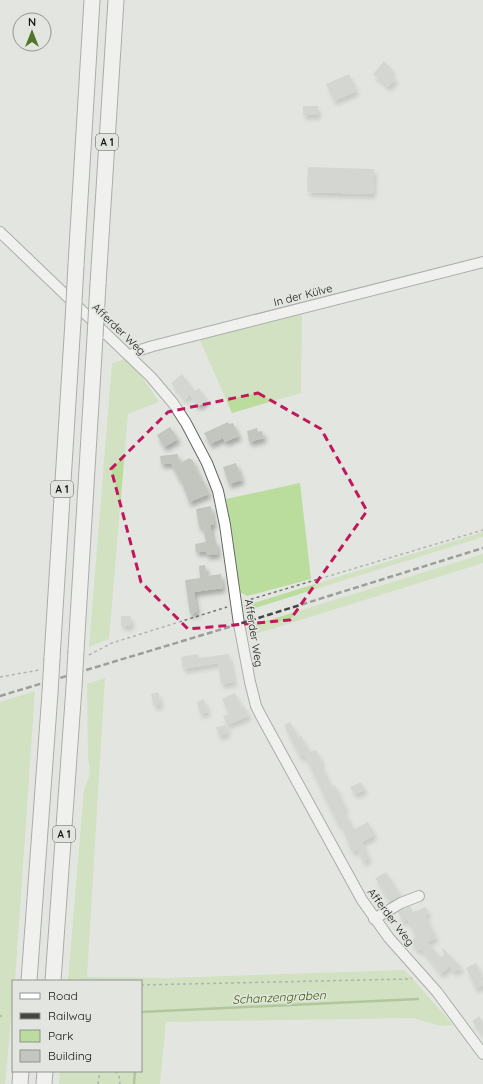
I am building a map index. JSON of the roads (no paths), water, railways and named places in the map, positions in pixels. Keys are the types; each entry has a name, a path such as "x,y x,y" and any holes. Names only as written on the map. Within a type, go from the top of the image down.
{"highway":[{"name":"A 1","path":"29,980 50,693 92,0"},
{"name":"A 1","path":"53,980 74,687 80,654 95,337 116,0"},
{"path":"20,1084 21,1072"},
{"path":"44,1084 45,1072"}],"street":[{"name":"Afferder Weg","path":"0,232 151,377 173,403 186,423 210,469 222,506 250,682 256,706 348,876 374,919 437,992 483,1054"},
{"name":"In der Külve","path":"130,356 137,351 153,346 483,262"},
{"path":"374,919 419,896"}],"waterway":[{"name":"Schanzengraben","path":"142,1012 418,999"},
{"path":"134,1084 135,1072"}],"railway":[{"path":"0,696 483,548"}]}
